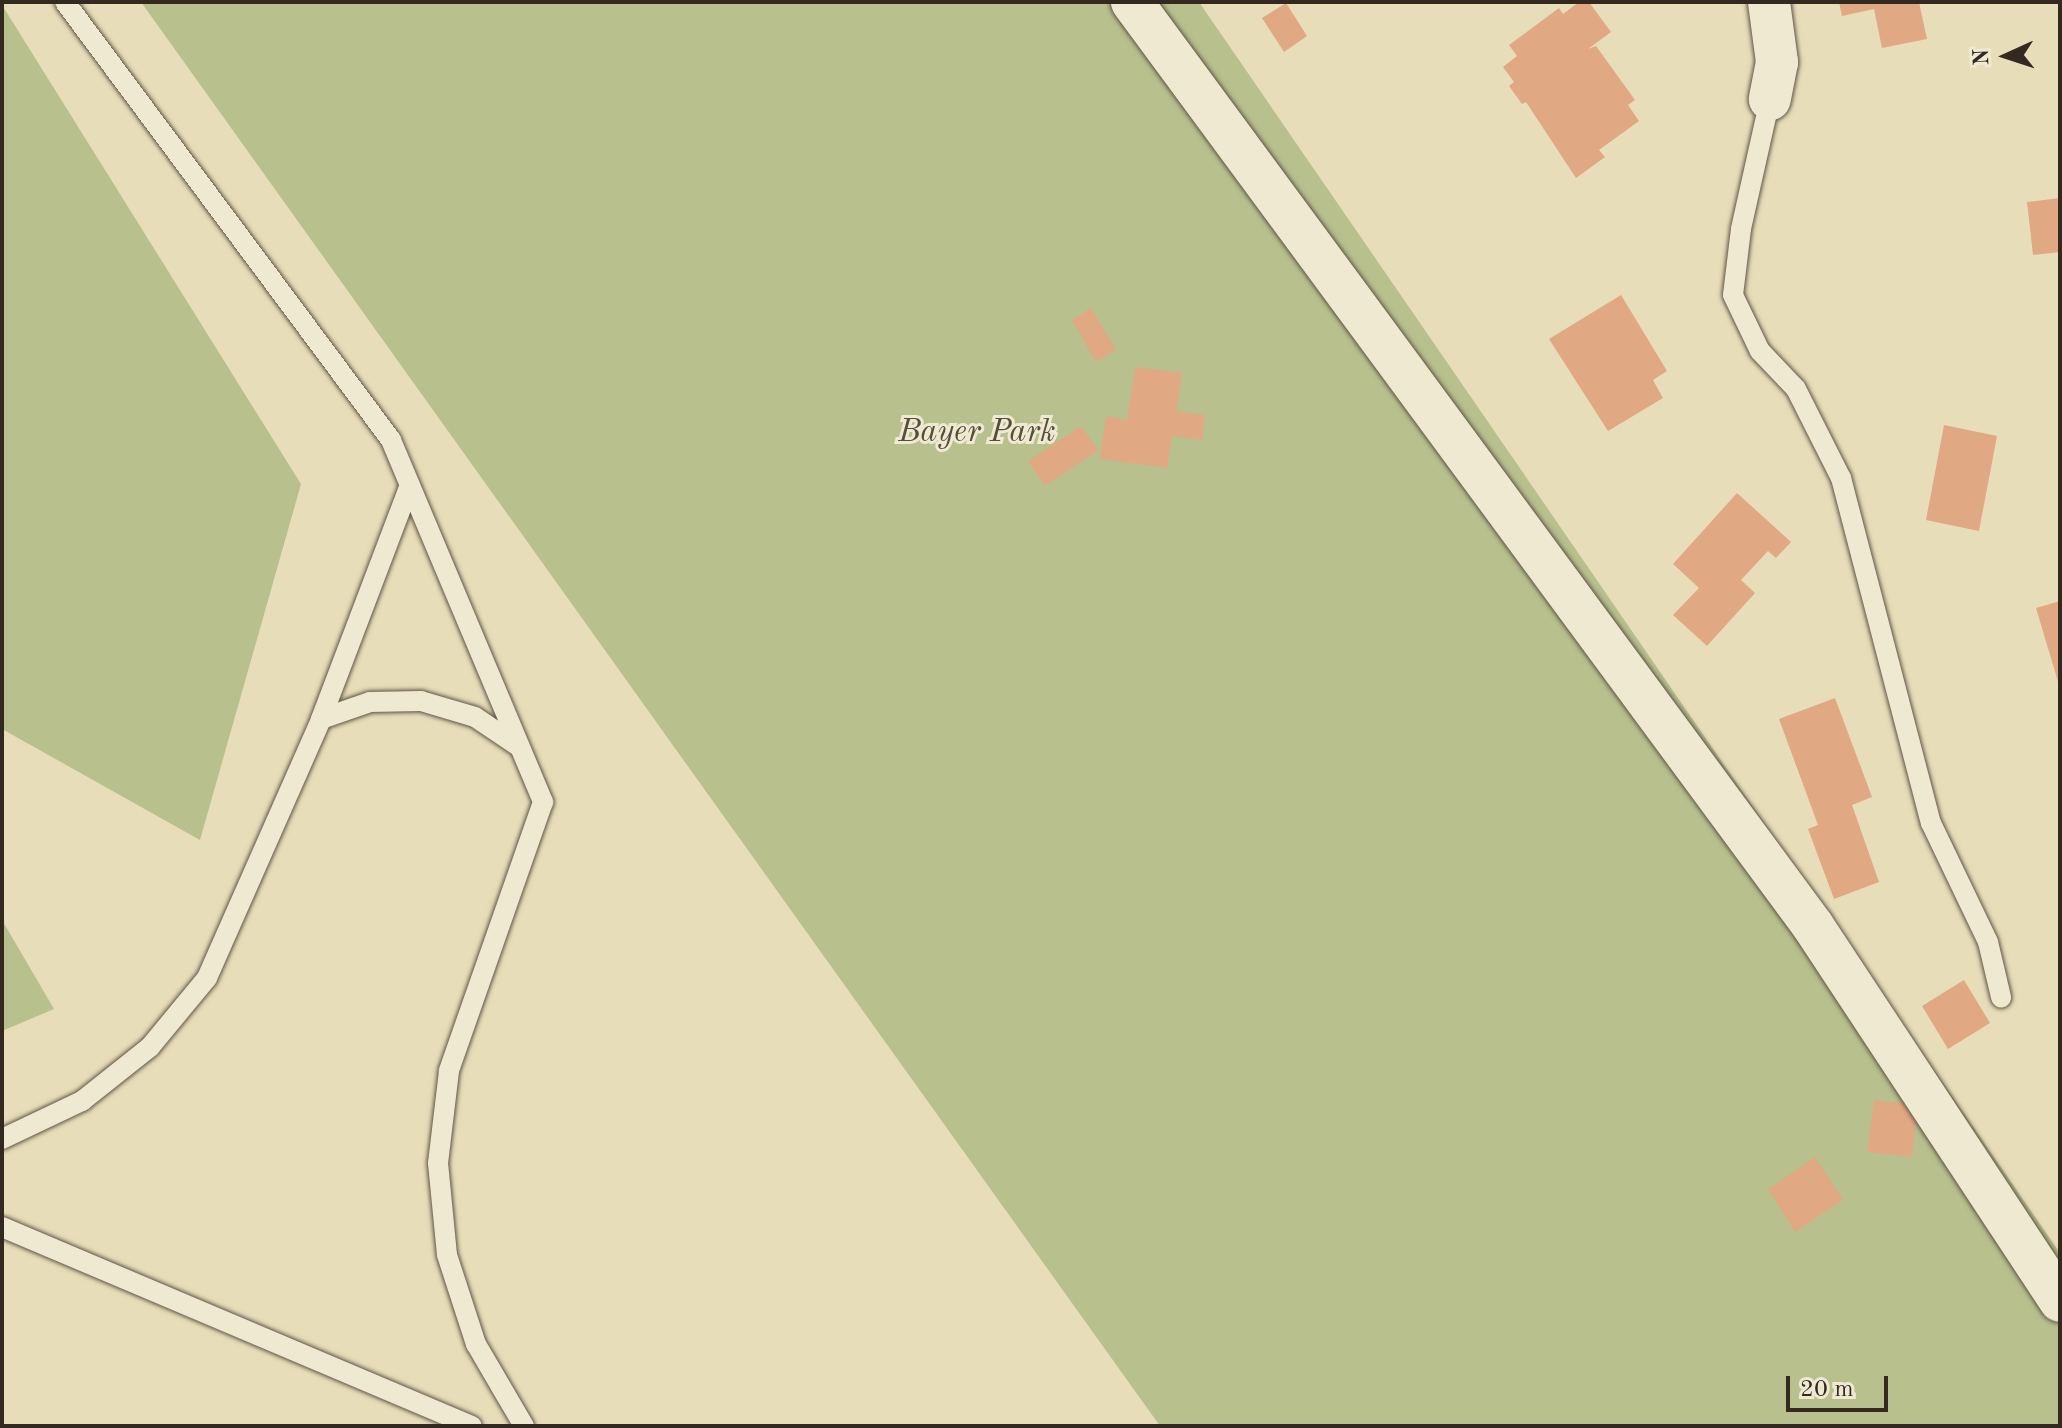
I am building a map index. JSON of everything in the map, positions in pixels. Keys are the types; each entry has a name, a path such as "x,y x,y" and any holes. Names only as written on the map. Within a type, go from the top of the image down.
{"street":[{"path":"1132,2 1813,926 2060,1301"},
{"path":"1769,2 1777,62 1770,99"}],"lane":[{"path":"65,2 391,440 543,802 449,1071 438,1163 447,1255 471,1330 524,1426"},
{"path":"1770,99 1741,229 1733,295 1760,351 1803,400 1841,478 1931,823 1988,942 2001,997"},
{"path":"2,1139 82,1101 150,1047 207,978 321,719 410,485"},
{"path":"321,719 370,702 421,701 475,717 521,749"},
{"path":"2,1227 472,1426"}],"green space":[{"name":"Bayer Park","path":"141,2 1199,2 2060,1253 2060,1426 1160,1426"},
{"path":"2,5 301,484 200,840 2,729"},
{"path":"2,920 54,1009 2,1031"}],"building":[{"path":"1579,2 1589,2 1611,32 1588,49 1596,46 1635,100 1628,105 1639,121 1599,150 1605,157 1576,178 1526,102 1522,104 1509,86 1514,82 1503,67 1517,56 1509,45 1559,8 1563,14"},
{"path":"1839,2 1919,2 1927,39 1882,48 1874,9 1842,16"},
{"path":"1286,3 1307,36 1284,52 1262,18"},
{"path":"2060,198 2060,252 2033,255 2027,202"},
{"path":"1621,295 1667,371 1653,380 1663,398 1608,431 1549,339"},
{"path":"1091,308 1116,350 1096,362 1072,320"},
{"path":"1135,367 1182,373 1177,411 1205,415 1202,440 1172,436 1167,468 1100,459 1106,416 1127,420"},
{"path":"1944,425 1997,436 1979,531 1926,520"},
{"path":"1081,426 1098,450 1045,486 1028,461"},
{"path":"1737,493 1791,542 1776,558 1768,551 1741,580 1755,593 1707,646 1673,615 1699,588 1673,564"},
{"path":"2060,601 2060,685 2059,685 2036,608"},
{"path":"1835,698 1872,797 1852,805 1879,882 1834,899 1808,829 1818,825 1779,719"},
{"path":"1964,980 1990,1023 1948,1049 1922,1006"},
{"path":"1874,1100 1918,1105 1912,1157 1867,1152"},
{"path":"1815,1157 1843,1200 1795,1232 1768,1189"}]}
